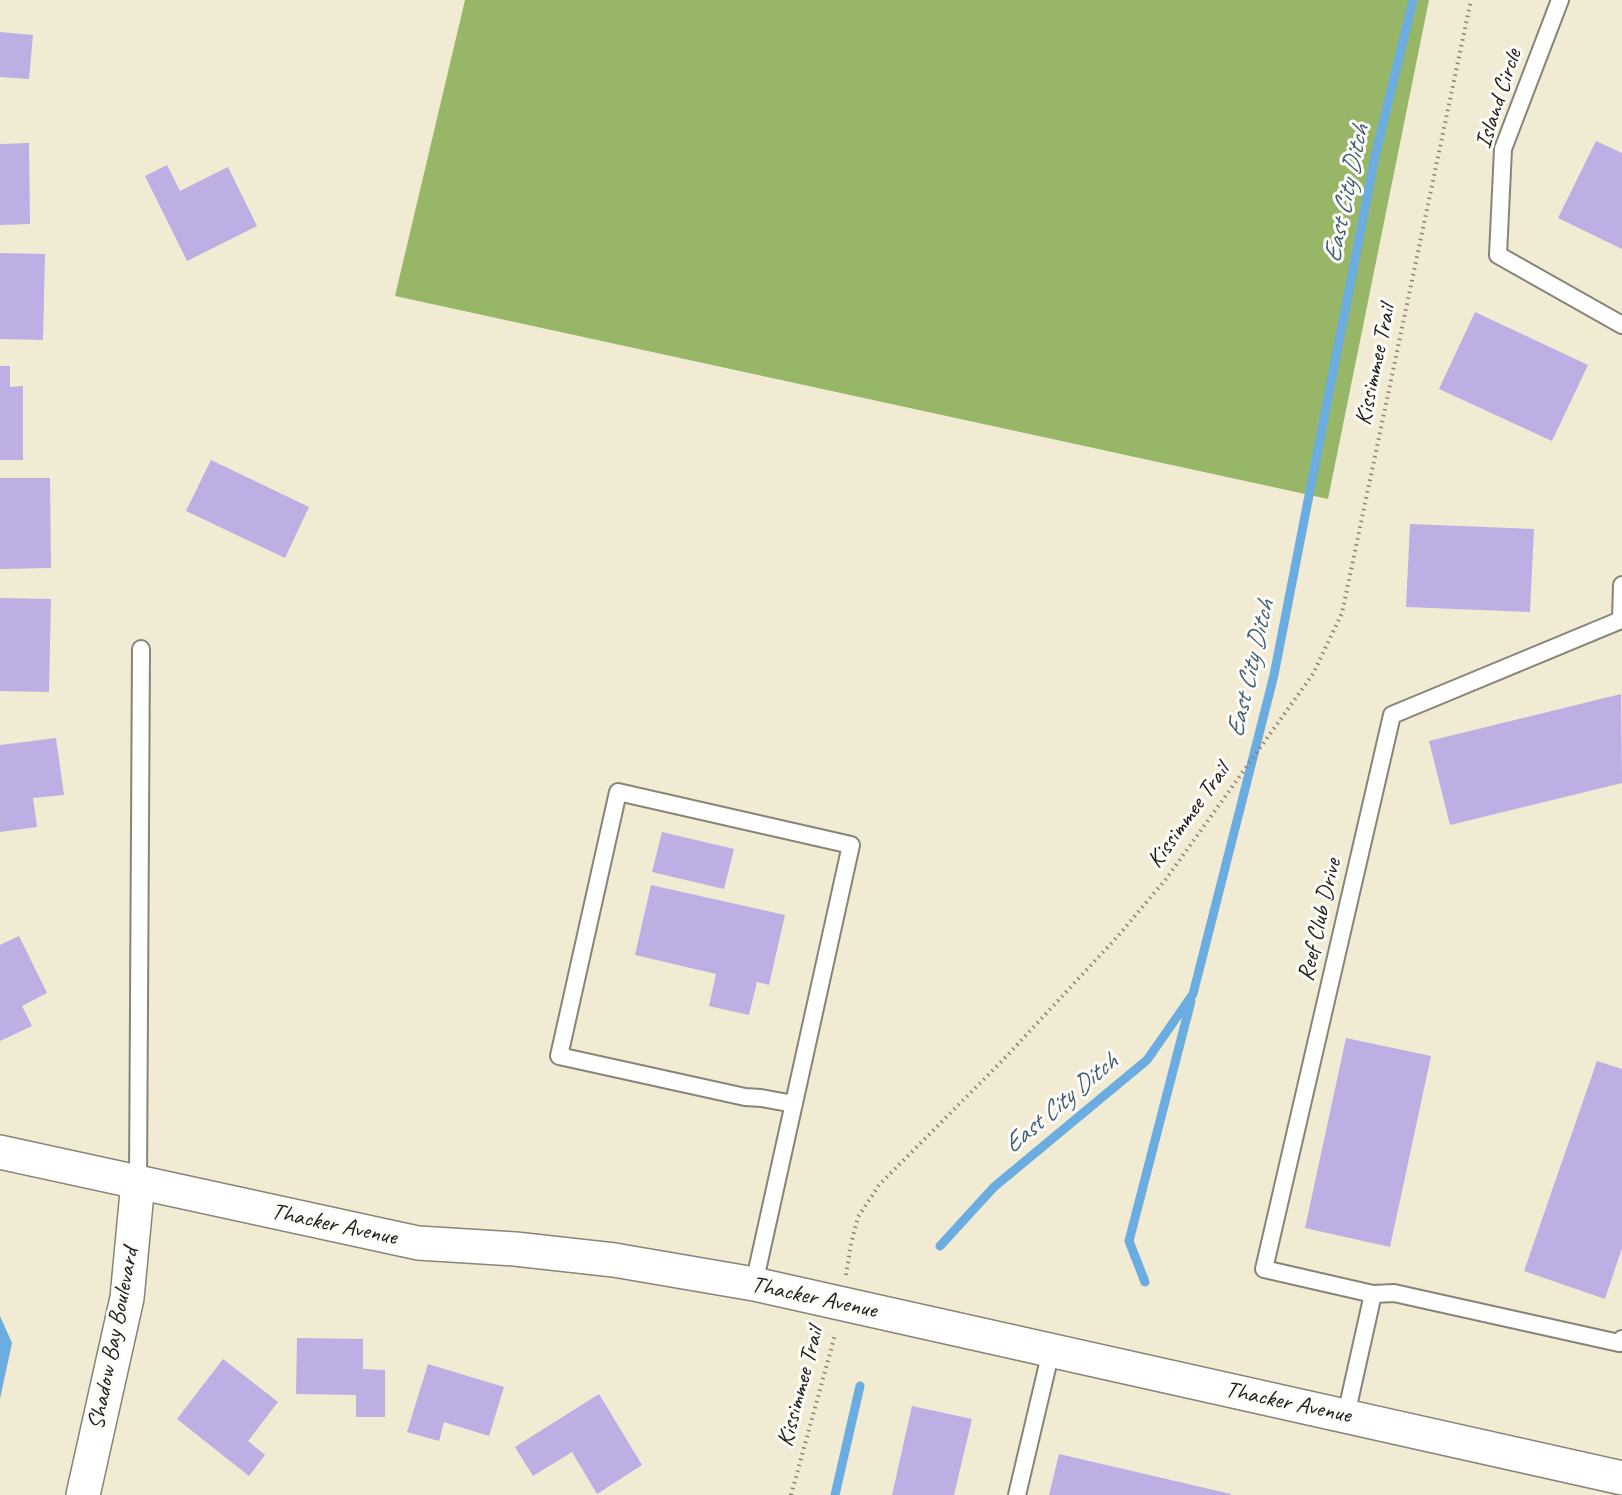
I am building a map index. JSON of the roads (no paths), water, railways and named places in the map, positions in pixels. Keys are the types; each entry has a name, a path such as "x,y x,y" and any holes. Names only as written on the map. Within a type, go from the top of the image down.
{"street":[{"name":"Thacker Avenue","path":"0,1152 418,1243 515,1249 614,1260 754,1284 1622,1478"},
{"name":"Shadow Bay Boulevard","path":"83,1495 127,1298 138,1182"}],"lane":[{"name":"Island Circle","path":"1560,0 1503,149 1498,255 1622,325"},
{"path":"1622,585 1622,621"},
{"name":"Reef Club Drive","path":"1622,621 1392,715 1264,1269 1373,1294 1394,1293 1619,1343 1622,1339"},
{"path":"138,1182 141,649"},
{"path":"754,1284 794,1104 851,845 618,792 559,1056 745,1097 794,1104"},
{"path":"1346,1415 1373,1294"},
{"path":"1017,1495 1051,1351"}],"water":[{"path":"0,1316 12,1343 0,1399"}],"waterway":[{"name":"East City Ditch","path":"940,1246 994,1187 1147,1060 1193,994 1274,675 1375,157 1413,0"},
{"path":"1145,1282 1129,1241 1191,1001"},
{"name":"East City Ditch","path":"835,1495 860,1386"}]}
